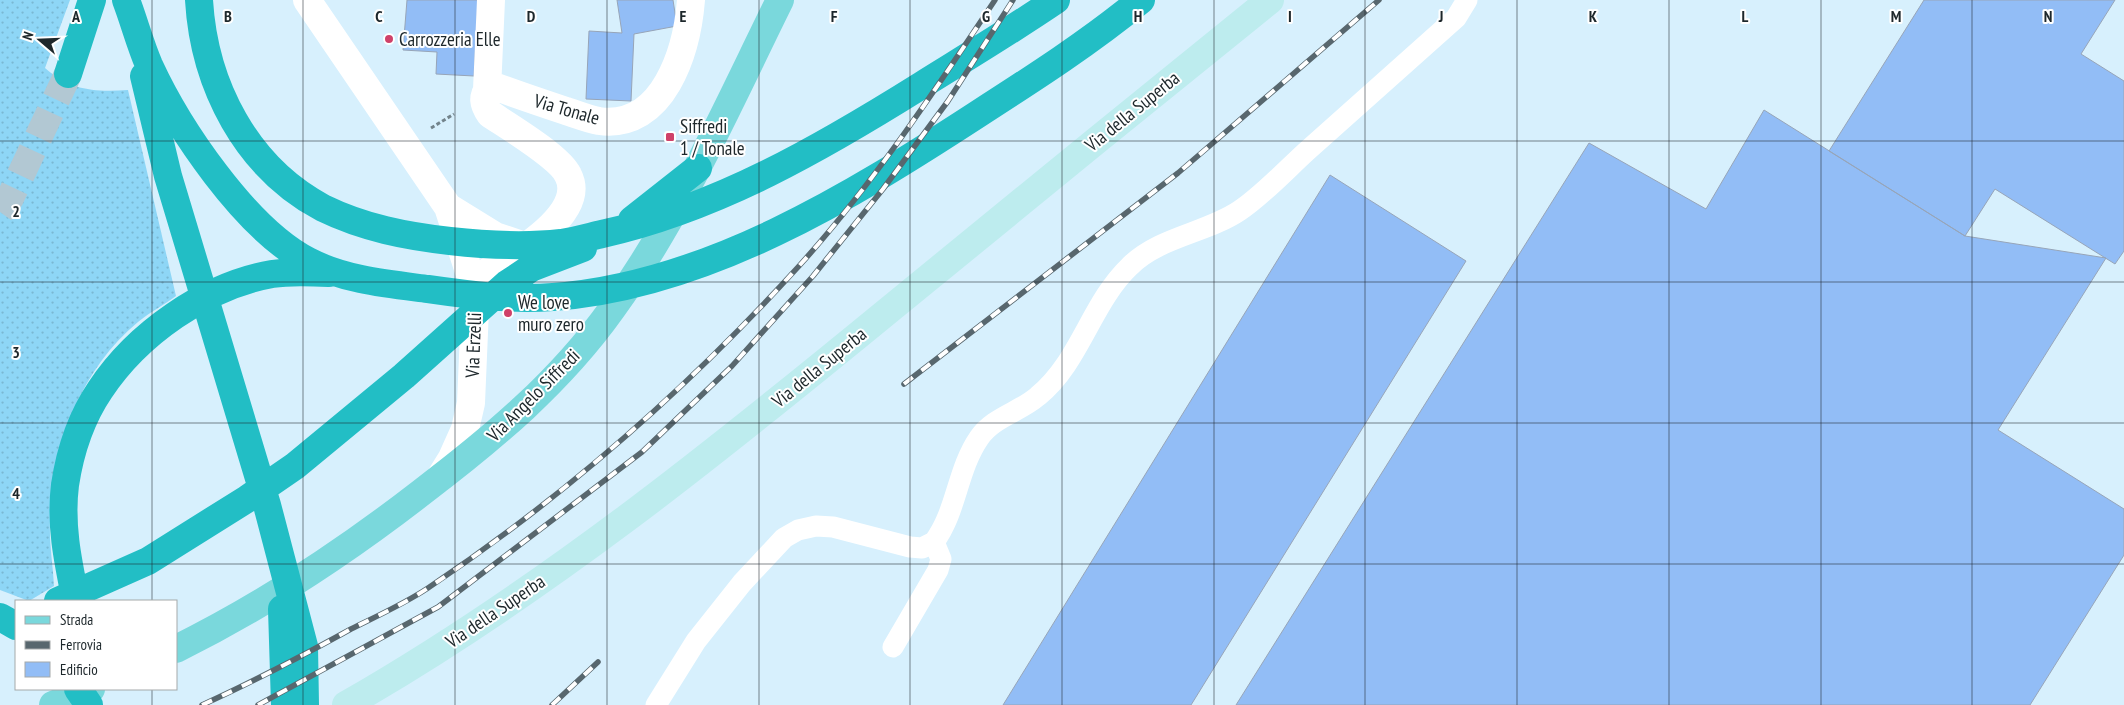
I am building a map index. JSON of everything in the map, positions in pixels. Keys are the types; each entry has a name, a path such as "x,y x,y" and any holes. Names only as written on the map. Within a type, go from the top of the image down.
{"highway":[{"path":"68,74 92,0"},
{"path":"126,0 148,62 168,104 227,188 282,244 308,262 340,274 375,282 481,296 552,297 616,288 660,276 748,245 811,214 937,141 1027,82 1141,0"},
{"path":"130,0 143,73 168,176 267,505 279,557 304,646 305,705"},
{"path":"199,0 205,48 221,97 252,150 284,182 309,200 345,219 412,237 484,244 562,243 627,228 682,211 747,183 862,122 1008,34 1056,0"},
{"path":"60,600 148,561 287,471 396,382 475,309 507,284 531,268 610,238 698,168"},
{"path":"76,600 65,543 63,516 71,454 83,420 100,390 120,363 167,321 230,286 272,274 308,272 340,274"},
{"path":"279,557 285,705"},
{"path":"0,617 15,625"},
{"path":"0,622 15,617"},
{"path":"79,690 89,705"},
{"path":"100,690 104,705"}],"main road":[{"name":"Via Angelo Siffredi","path":"178,648 206,634 314,569 391,516 482,446 530,404 576,355 613,308 698,168 780,0"},
{"path":"53,705 89,690"}],"street":[{"name":"Via Erzelli","path":"307,0 448,207 472,281 475,309 471,403 465,429 452,458 438,480"},
{"name":"Via Tonale","path":"472,281 528,248 547,230 568,202 571,192 569,175 555,160 490,114 484,105 491,0"},
{"name":"Via Tonale","path":"486,93 494,86 598,121 620,121 645,111 664,91 677,65 690,14 691,0"},
{"name":"Via della Superba","path":"346,705 393,678 490,616 663,490 771,407 1270,0"},
{"name":"Via Erzelli","path":"448,207 495,236 528,248 564,256"}],"lane":[{"path":"656,705 702,634 742,583 784,538 798,530 816,526 833,527 910,547 922,548 934,542 946,521 962,473 980,436 993,424 1037,397 1052,382 1069,360 1117,278 1148,252 1239,211 1456,18 1467,0"},
{"path":"893,647 938,570 941,559 934,542"}],"path":[{"path":"405,144 486,93"}],"shaded area":[{"path":"0,0 70,0 45,68 55,76 74,86 105,91 128,90 176,296 143,318 117,342 100,363 85,387 73,412 57,465 52,493 50,529 54,586 31,600 0,590"}],"building":[{"path":"407,0 478,0 474,76 436,74 437,52 403,50"},
{"path":"617,0 673,0 677,26 634,34 631,101 586,99 589,31 622,33"},
{"path":"1924,0 2115,0 2081,54 2124,81 2124,251 2115,264 1995,189 1965,236 1829,151"},
{"path":"1764,110 1965,236 2106,258 1998,430 2124,509 2124,555 2030,705 1236,705 1589,143 1706,209"},
{"path":"1330,175 1466,261 1191,705 1003,705"}],"tunnel":[{"path":"0,212 10,198 68,74"}],"railway":[{"path":"202,705 419,594 528,516 623,438 714,355 826,235 902,137 995,0"},
{"path":"258,705 438,607 642,452 732,366 813,276 883,189 948,101 1013,0"},
{"path":"904,384 1178,173 1379,0"},
{"path":"552,705 598,662"}],"place":[{"name":"Carrozzeria Elle","path":"389,39"},
{"name":"Siffredi 1 / Tonale","path":"670,137"},
{"name":"We love muro zero","path":"508,313"}]}
